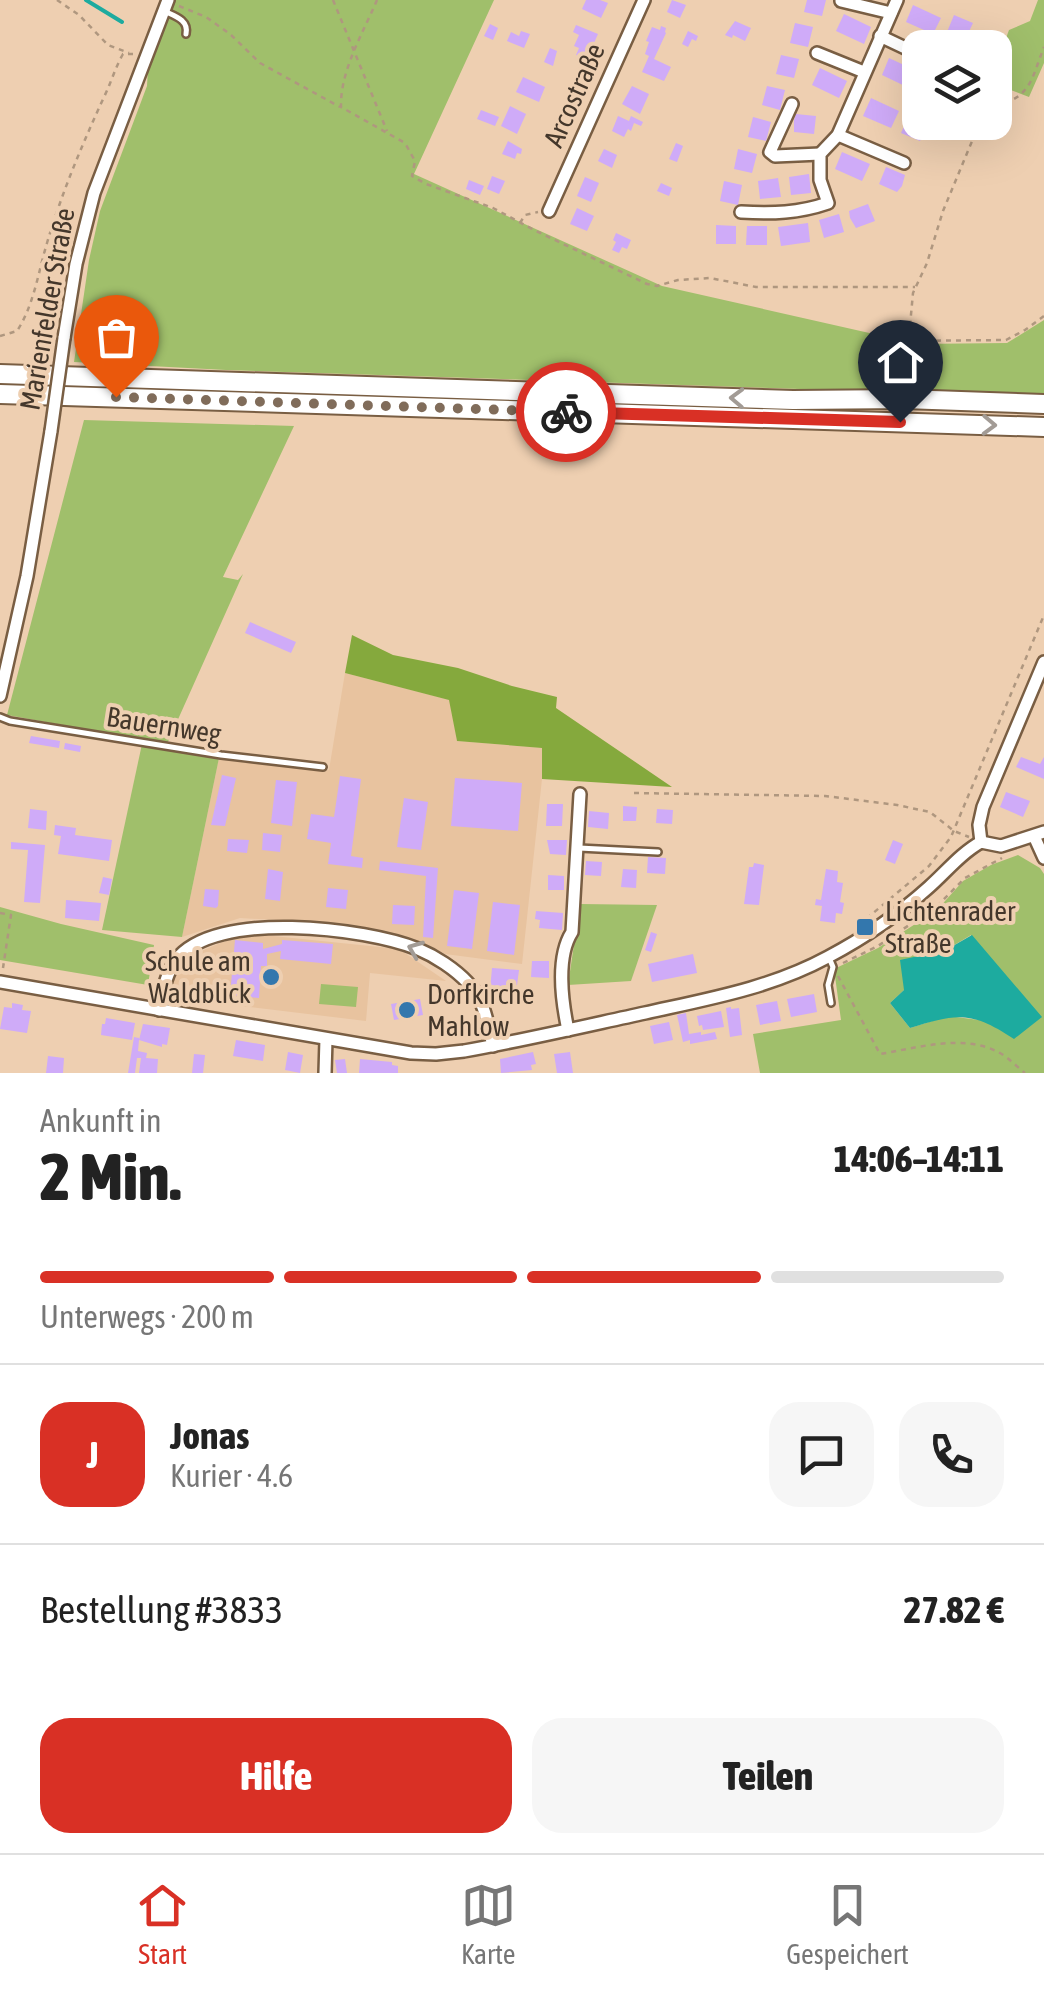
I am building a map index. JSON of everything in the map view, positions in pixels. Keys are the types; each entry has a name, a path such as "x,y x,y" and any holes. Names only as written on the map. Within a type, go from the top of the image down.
{"main road":[{"path":"0,374 1044,404"},
{"path":"0,394 1044,426"}],"street":[{"name":"Arcostraße","path":"549,211 644,0"},
{"path":"741,212 806,211 828,203 820,180 820,154 838,135 897,0"},
{"path":"840,1 891,13"},
{"name":"Marienfelder Straße","path":"0,696 28,576 76,264 105,162 166,4"},
{"path":"880,36 902,46"},
{"path":"817,53 864,72"},
{"path":"792,104 770,152 775,156 820,154"},
{"path":"838,135 904,163"},
{"path":"981,842 978,824 983,807 1044,662"},
{"path":"568,1030 562,1000 565,943 572,932 580,794"},
{"path":"1,979 424,1054 464,1051 750,989 831,963 981,842 1001,846 1039,834 1044,858"},
{"path":"159,1010 163,986 176,960 195,944 264,927 343,932 374,936 436,958 470,984 480,999 493,1046"},
{"path":"325,1073 326,1038"}],"lane":[{"path":"166,4 188,27 186,34"},
{"name":"Bauernweg","path":"0,717 221,755 322,767"},
{"path":"576,848 658,852"},
{"path":"831,963 828,986 832,1004"}],"path":[{"path":"57,0 79,15 108,45 130,54"},
{"path":"333,0 387,133"},
{"path":"341,107 341,94 377,0"},
{"path":"166,4 206,17 260,62 405,142 414,161 412,176 494,208 636,280 654,285 710,278 756,287 916,287"},
{"path":"1012,101 1024,93 1044,47"},
{"path":"0,336 17,332 28,315 70,170 117,64 123,54 146,57"},
{"path":"918,341 910,336 909,324 916,287 972,140"},
{"path":"520,223 525,216 549,211"},
{"path":"896,341 1006,340 1044,316"},
{"path":"854,930 929,866 942,850 954,830 1044,615"},
{"path":"634,793 825,796 897,804 930,812 954,830"},
{"path":"831,963 840,964 868,952 936,907 964,878 1009,856"},
{"path":"0,912 12,916 1,979"},
{"path":"831,963 880,1054 944,1043 968,1044 999,1052 1025,1073"}],"shaded area":[{"path":"345,673 450,700 457,741 543,748 522,964 445,954 428,945 349,924 240,918 182,937 219,758 329,770"},
{"name":"Schule am Waldblick","path":"254,934 399,949 446,981 370,973 366,1021 233,1005 179,995 172,986 177,961"}],"green space":[{"path":"175,0 494,0 414,174 662,286 918,344 1007,343 1044,320 1044,397 74,362 100,211"},
{"path":"1038,0 1044,0 1044,63 1029,97 1012,90 1009,30 1030,21"},
{"path":"84,420 294,426 223,577 238,580 243,574 167,744 7,715"},
{"path":"352,635 393,655 458,668 557,697 556,708 672,787 542,779 542,748 457,741 449,700 345,673"},
{"path":"142,744 219,758 182,937 102,930"},
{"path":"1018,855 1044,874 1044,1073 760,1073 753,1034 841,1020 834,969 878,948 937,910 963,881","holes":["971,935 987,1021 948,1016 910,1028 890,1003 904,990 922,954 946,950"]},
{"path":"580,904 657,905 631,981 568,985"},
{"path":"0,907 154,945 148,985 0,960"},
{"path":"321,984 358,987 356,1007 319,1004"}],"water":[{"path":"972,935 1042,1017 1014,1039 987,1023 964,1017 910,1028 890,1003 904,990 900,960 946,950"}],"building":[{"path":"586,0 608,3 601,18 582,9"},
{"path":"672,0 686,5 680,18 667,12"},
{"path":"807,0 826,0 822,16 804,12"},
{"path":"913,5 941,18 935,30 906,22"},
{"path":"844,14 871,27 864,44 836,31"},
{"path":"954,15 973,23 970,30 948,30"},
{"path":"735,21 751,28 745,41 725,35"},
{"path":"795,23 813,27 808,47 790,43"},
{"path":"490,24 498,28 493,40 484,36"},
{"path":"576,25 598,34 589,61 576,55"},
{"path":"661,26 666,33 654,59 671,67 664,81 642,72 649,56 645,54 649,42 646,41 652,27 660,30"},
{"path":"521,31 530,34 524,48 507,41 511,32 519,36"},
{"path":"688,31 698,36 688,47 682,44"},
{"path":"550,48 557,51 553,66 544,62"},
{"path":"781,55 799,59 794,78 776,74"},
{"path":"889,58 902,64 902,85 882,75"},
{"path":"820,68 847,81 839,98 812,85"},
{"path":"523,77 545,87 539,102 516,92"},
{"path":"632,86 649,94 640,114 622,104"},
{"path":"767,86 785,90 780,110 762,105"},
{"path":"871,98 899,111 891,128 863,116"},
{"path":"510,106 526,114 517,134 501,126"},
{"path":"481,110 499,117 495,126 477,119"},
{"path":"796,114 816,116 814,134 794,132"},
{"path":"618,116 629,121 631,116 643,122 641,126 634,123 624,137 612,131"},
{"path":"753,117 771,122 766,141 748,137"},
{"path":"508,141 522,149 515,159 502,154"},
{"path":"676,143 683,146 677,162 669,159"},
{"path":"604,149 617,155 612,168 598,161"},
{"path":"738,149 757,154 752,173 734,169"},
{"path":"842,152 870,164 862,181 835,169"},
{"path":"886,167 905,175 897,192 879,184"},
{"path":"809,174 811,193 791,195 789,177"},
{"path":"492,176 505,181 499,194 487,189"},
{"path":"585,177 599,183 591,202 577,196"},
{"path":"778,178 781,197 760,199 758,181"},
{"path":"469,180 484,186 480,195 466,189"},
{"path":"724,181 742,185 738,205 720,201"},
{"path":"661,183 672,188 669,196 657,191"},
{"path":"868,204 875,221 856,228 849,211"},
{"path":"577,208 594,216 587,231 570,224"},
{"path":"839,214 844,232 824,238 819,220"},
{"path":"808,223 810,242 781,246 778,227"},
{"path":"716,225 736,226 736,244 716,244"},
{"path":"747,226 767,226 767,245 746,245"},
{"path":"616,233 631,240 627,249 622,247 619,253 612,250"},
{"path":"250,622 296,642 291,653 245,633"},
{"path":"31,736 60,741 59,748 29,743"},
{"path":"65,743 81,746 80,752 64,749"},
{"path":"1021,757 1040,764 1044,757 1044,779 1016,767"},
{"path":"222,775 236,778 225,826 211,825"},
{"path":"340,776 361,779 351,856 363,858 362,868 328,864 331,843 307,839 311,814 334,817"},
{"path":"455,778 522,783 518,831 451,826"},
{"path":"276,780 297,782 292,826 271,823"},
{"path":"1006,792 1030,801 1023,817 1000,807"},
{"path":"404,798 428,802 421,850 397,847"},
{"path":"547,804 563,804 562,826 546,826"},
{"path":"623,806 637,807 636,821 623,821"},
{"path":"30,809 47,811 46,830 28,828"},
{"path":"657,809 673,810 672,824 656,823"},
{"path":"589,811 609,813 608,829 588,827"},
{"path":"55,825 76,828 75,835 112,840 109,861 58,854 61,836 54,835"},
{"path":"263,833 282,835 280,852 262,850"},
{"path":"228,839 249,840 247,853 227,851"},
{"path":"547,840 567,840 566,855 550,854"},
{"path":"893,840 903,844 895,864 885,860"},
{"path":"11,842 45,845 40,903 24,902 28,850 11,849"},
{"path":"648,857 666,858 665,874 647,873"},
{"path":"380,861 438,868 433,938 423,937 426,876 379,870"},
{"path":"586,861 602,862 601,876 585,875"},
{"path":"754,863 764,865 759,905 744,904 749,867"},
{"path":"268,869 283,872 280,901 265,899"},
{"path":"623,869 637,870 636,888 621,887"},
{"path":"826,869 838,871 837,882 843,883 842,914 836,913 835,923 820,921 822,906 815,905 816,899 821,900"},
{"path":"548,875 564,876 564,890 548,890"},
{"path":"103,877 112,879 109,895 99,893"},
{"path":"328,888 348,890 346,909 326,907"},
{"path":"205,889 219,890 216,908 203,906"},
{"path":"454,890 479,893 472,949 447,946"},
{"path":"66,900 101,903 99,921 65,918"},
{"path":"493,902 520,905 514,955 487,951"},
{"path":"393,905 415,906 414,925 392,924"},
{"path":"536,911 563,913 562,930 539,928"},
{"path":"651,932 657,934 651,952 645,950"},
{"path":"235,940 263,943 263,949 282,944 282,940 333,944 331,964 280,959 281,951 267,954 267,966 261,966 259,998 230,995"},
{"path":"693,954 697,973 652,982 648,964"},
{"path":"532,961 549,961 549,978 531,977"},
{"path":"492,968 519,970 516,993 490,990"},
{"path":"814,994 817,1012 791,1017 787,999"},
{"name":"Dorfkirche Mahlow","path":"420,999 423,1015 394,1020 391,1004"},
{"path":"777,1001 781,1021 760,1025 756,1005"},
{"path":"12,1003 31,1011 27,1033 0,1029 4,1007 12,1008"},
{"path":"726,1008 739,1008 742,1035 730,1037"},
{"path":"721,1011 724,1027 703,1030 699,1026 697,1016"},
{"path":"686,1013 689,1034 715,1032 717,1039 683,1042 677,1015"},
{"path":"106,1018 135,1023 132,1040 101,1035"},
{"path":"669,1022 673,1040 654,1044 650,1026"},
{"path":"143,1024 170,1028 167,1045 162,1047 139,1040"},
{"path":"134,1037 139,1038 138,1051 147,1053 146,1058 158,1059 157,1073 139,1073 141,1058 137,1058 135,1073 128,1073"},
{"path":"236,1040 265,1045 263,1061 233,1056"},
{"path":"288,1052 303,1055 300,1073 285,1070"},
{"path":"533,1052 536,1064 531,1065 532,1070 501,1073 500,1059"},
{"path":"570,1052 573,1073 557,1073 554,1054"},
{"path":"194,1054 205,1055 203,1073 192,1073"},
{"path":"48,1056 64,1058 63,1073 46,1073"},
{"path":"345,1059 347,1073 337,1073 335,1060"},
{"path":"360,1059 392,1062 398,1066 398,1073 359,1073"}],"waterway":[{"path":"86,0 122,22"}],"way so far":[{"path":"116,397 566,412"}],"place":[{"name":"Lichtenrader Straße","path":"865,927"},
{"name":"Schule am Waldblick","path":"271,977"},
{"name":"Dorfkirche Mahlow","path":"407,1010"}],"route":[{"path":"566,412 900,422"}]}
